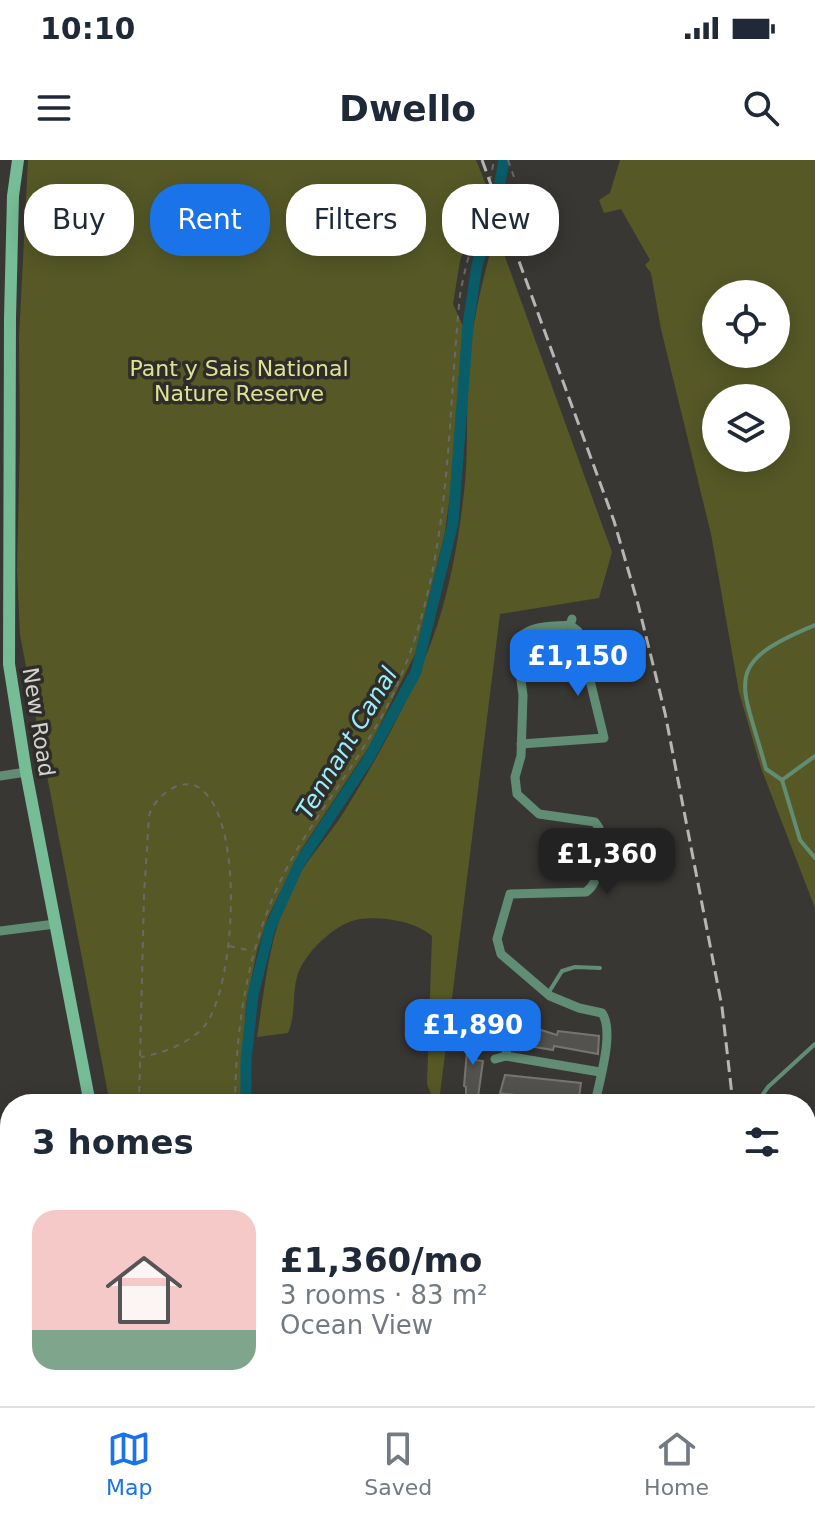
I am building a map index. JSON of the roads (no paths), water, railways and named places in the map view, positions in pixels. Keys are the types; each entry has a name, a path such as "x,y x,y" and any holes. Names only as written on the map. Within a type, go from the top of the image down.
{"main road":[{"name":"New Road","path":"18,160 13,196 9,664 26,772 88,1094"}],"street":[{"path":"521,744 604,738 578,631 571,622 531,629 518,637 516,643 523,695 515,786 523,803 539,814 587,819 599,828 597,876 592,888 586,892 510,894 497,939 501,954 548,994 579,1008 602,1013 608,1026 597,1094"},
{"path":"0,776 26,772"},
{"path":"0,931 55,924"},
{"path":"506,1056 507,1043"},
{"path":"495,1059 506,1056 600,1072"}],"lane":[{"path":"815,625 765,649 752,660 745,672 743,687 766,769 782,780 800,840 815,858"},
{"path":"782,780 815,756"},
{"path":"548,994 562,971 575,967 600,968"},
{"path":"763,1094 815,1044"}],"waterway":[{"name":"Tennant Canal","path":"246,1094 253,995 270,928 299,864 367,761 416,672 453,523 468,325 477,265 495,210 504,160"}],"railway":[{"path":"482,160 614,521 638,604 665,713 722,1007 732,1094"}],"park label":[{"name":"Pant y Sais National Nature Reserve","path":"239,380"}]}
